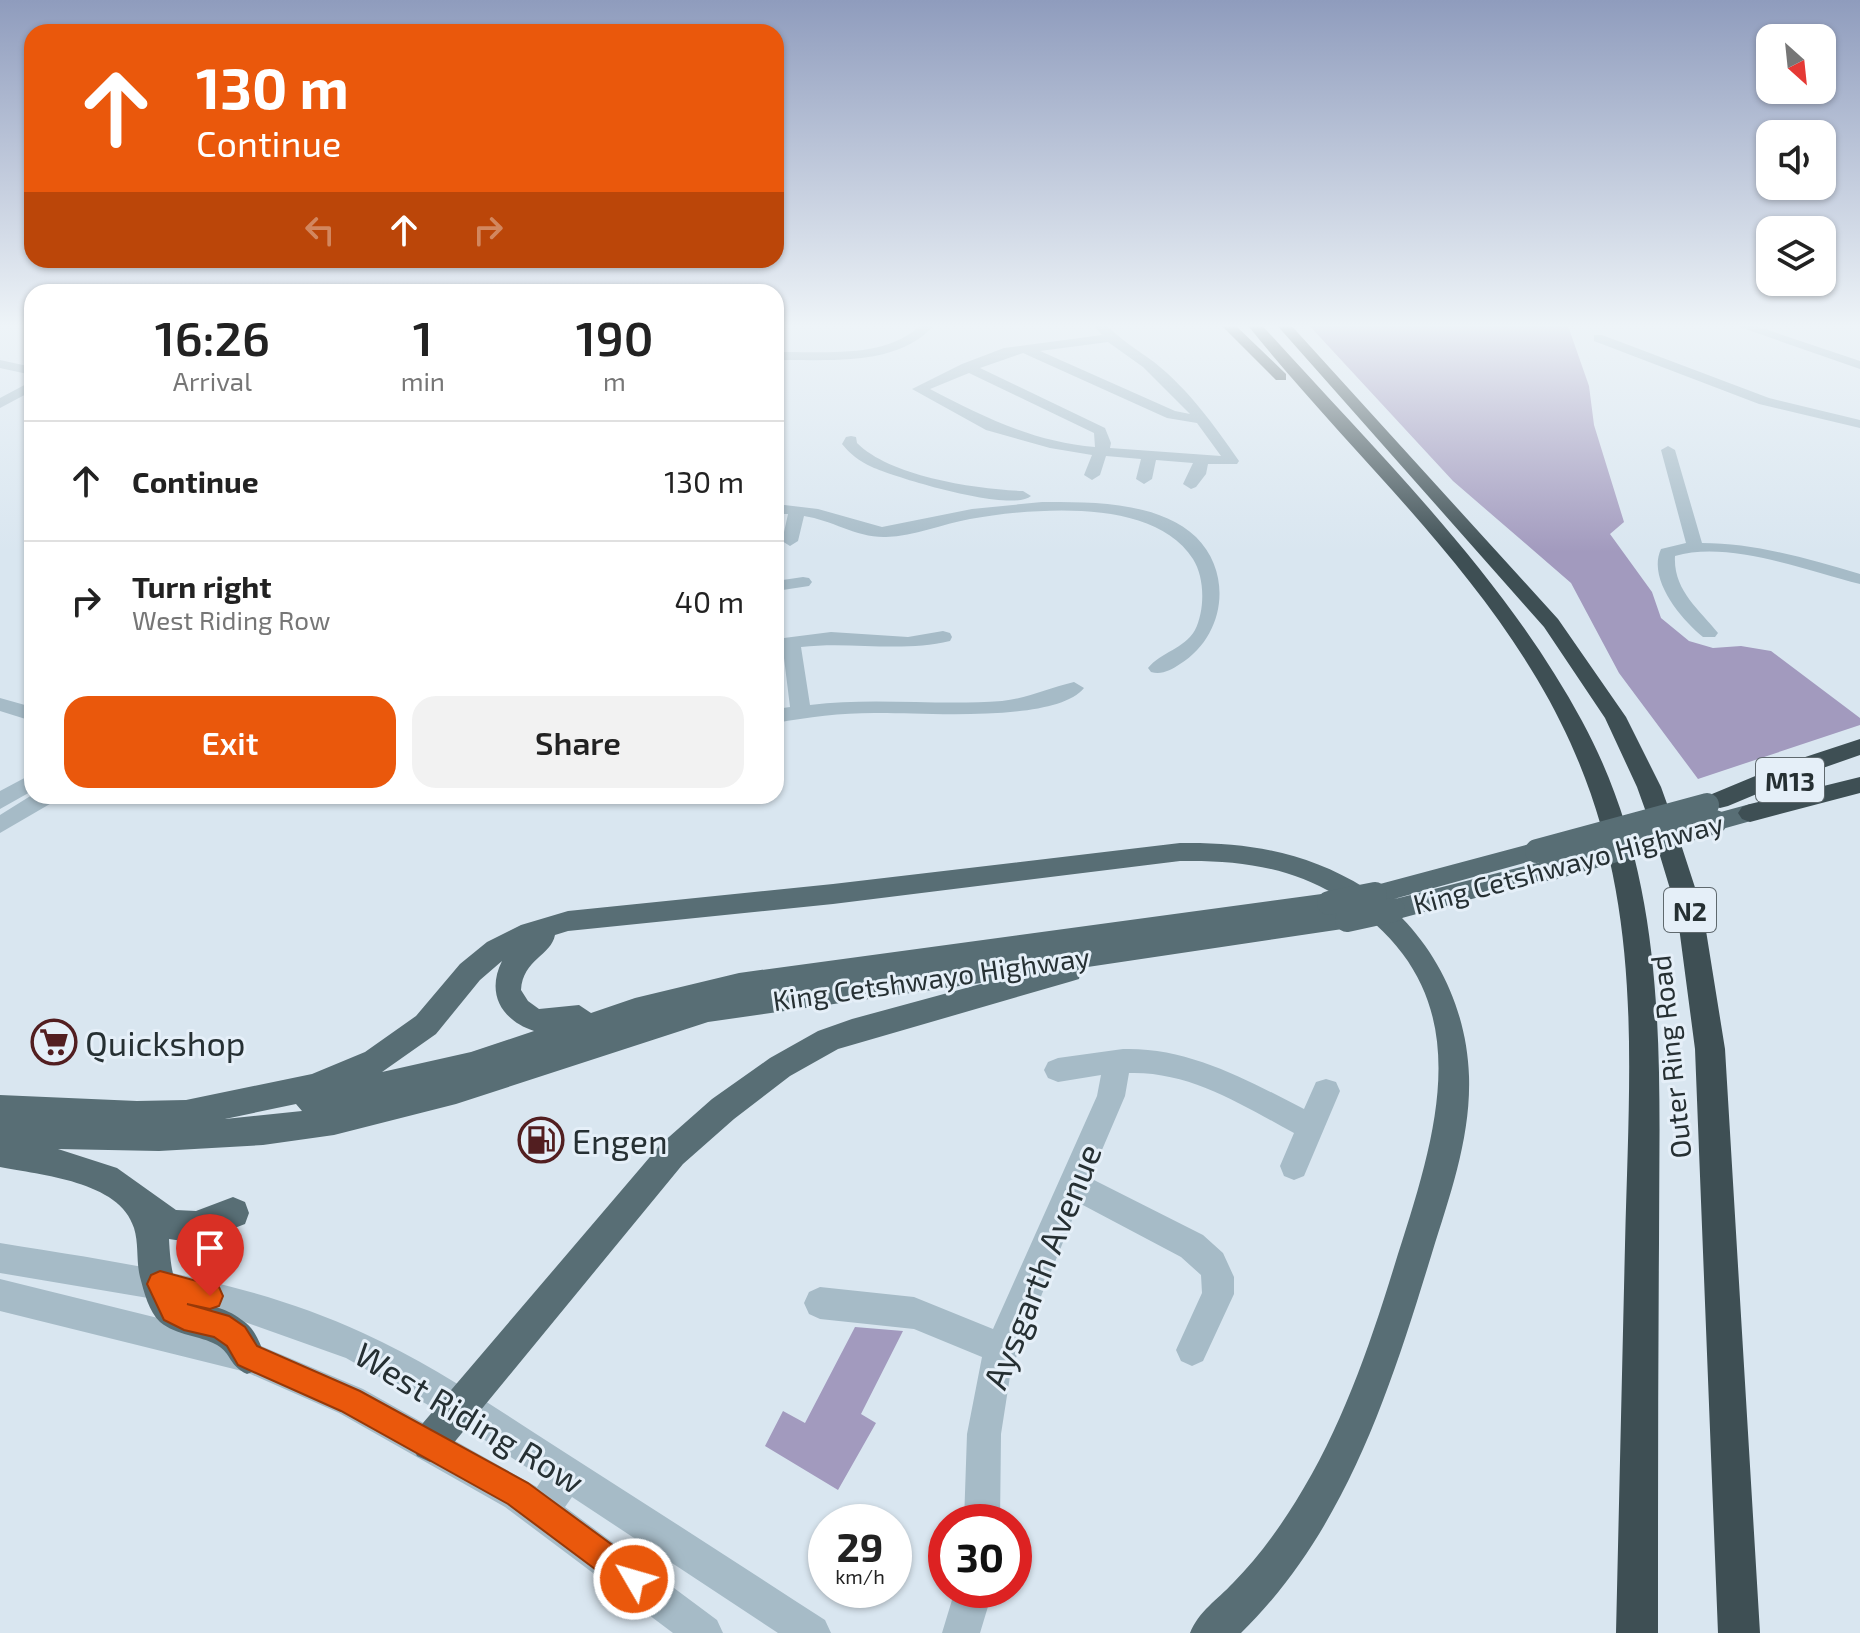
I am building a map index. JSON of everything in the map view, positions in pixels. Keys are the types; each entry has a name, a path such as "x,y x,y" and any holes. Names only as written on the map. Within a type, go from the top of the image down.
{"highway":[{"path":"1305,399 1413,503"},
{"name":"Outer Ring Road","path":"1320,399 1496,599 1548,677 1598,778 1626,870 1636,922 1645,1015 1637,1633"},
{"name":"Outer Ring Road","path":"1350,399 1551,623 1615,717 1649,787 1663,826 1690,912 1710,1049 1739,1633"},
{"path":"1714,809 1792,770 1860,747"},
{"name":"King Cetshwayo Highway","path":"1714,809 1860,763"},
{"name":"King Cetshwayo Highway","path":"1750,813 1860,785"},
{"path":"1750,813 1860,795"}],"main road":[{"name":"King Cetshwayo Highway","path":"0,1133 159,1137 263,1131 334,1121 456,1091 708,1010 1168,945 1384,902 1543,860 1714,809 1750,813"},
{"path":"183,1114 314,1087 361,1068 416,1033 435,1016 470,972 519,936 559,922 599,920 1134,855 1213,851 1244,853 1297,864 1351,892 1395,925 1435,982 1453,1045 1453,1110 1440,1169 1393,1328 1363,1410 1307,1519 1261,1584 1211,1633"},
{"name":"King Cetshwayo Highway","path":"0,1109 137,1115 183,1114 296,1103 377,1088 471,1065 635,1010 709,991 800,975 1338,912"},
{"path":"599,920 541,937 523,952 507,984 508,994 520,1011 534,1020 554,1022 677,992 709,991"},
{"path":"430,1443 672,1154 723,1109 780,1067 828,1040 878,1023 1168,945"},
{"path":"0,1152 102,1176 166,1225 206,1225 233,1213"},
{"path":"139,1202 150,1224 153,1258 160,1284 173,1310 229,1331 243,1344 247,1356"}],"street":[{"path":"939,399 998,430 1064,447 1232,461 1204,420 1184,399"},
{"path":"1035,399 1096,428 1104,435 1092,475"},
{"path":"1137,399 1172,415 1204,420"},
{"path":"1759,399 1860,424"},
{"path":"851,440 849,444 856,453 884,467 993,495 1053,495 1060,498 1063,505"},
{"path":"1668,450 1695,546"},
{"path":"1144,479 1149,456"},
{"path":"1191,484 1198,474 1201,460"},
{"path":"784,509 880,532 972,514 1063,505 1119,511 1152,519 1175,530 1199,550 1212,589 1205,628 1185,654 1158,668"},
{"path":"790,541 797,510"},
{"path":"1709,633 1687,614 1666,559 1667,553 1695,546 1763,557 1860,579"},
{"path":"784,585 803,582"},
{"path":"784,645 831,638 908,643 943,637"},
{"path":"784,649 801,712"},
{"path":"784,715 884,706 1003,709 1036,703 1074,688"},
{"path":"0,704 24,712"},
{"path":"0,801 24,786"},
{"path":"0,825 34,804"},
{"path":"1058,1070 1147,1061 1201,1072 1311,1127"},
{"name":"Aysgarth Avenue","path":"982,1504 984,1419 989,1383 1001,1348 1111,1096 1117,1062"},
{"path":"1294,1166 1326,1091"},
{"path":"1072,1184 1192,1246 1212,1264 1218,1277 1218,1294 1192,1350"},
{"name":"West Riding Row","path":"0,1258 160,1284 255,1308 354,1345 461,1405 812,1633"},
{"name":"West Riding Row","path":"0,1295 247,1356 351,1401 430,1443 542,1511 704,1633"},
{"path":"820,1303 914,1313 1001,1348"},
{"path":"542,1511 567,1473"},
{"path":"961,1633 969,1608"}],"shaded area":[{"path":"1377,399 1591,399 1594,425 1624,522 1610,534 1652,592 1661,618 1689,641 1713,648 1741,646 1771,651 1860,718 1860,725 1698,779 1619,673 1571,583 1453,481"},
{"path":"855,1327 903,1331 861,1414 876,1423 838,1490 765,1446 783,1411 805,1423"}],"place":[{"name":"Quickshop","path":"54,1042"},
{"name":"Engen","path":"541,1140"}],"route":[{"path":"210,1296 160,1284 167,1304 184,1317 219,1325 243,1344 247,1356 351,1401 518,1494 634,1579"}]}
